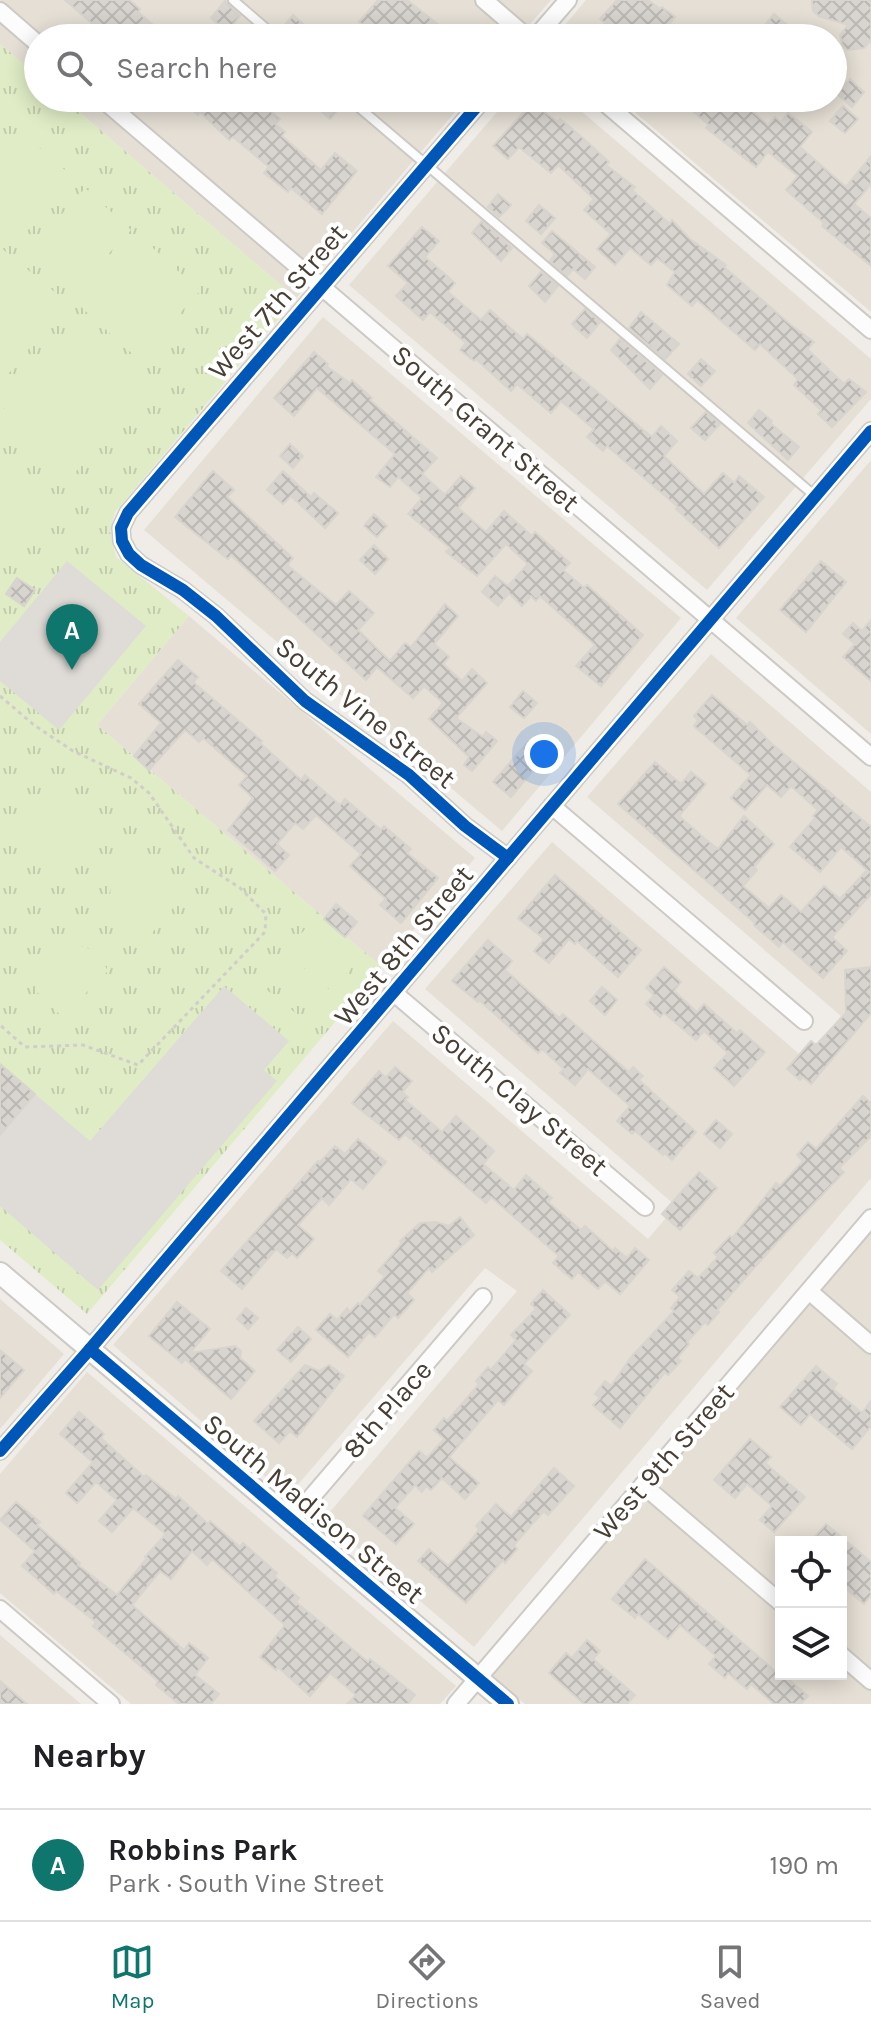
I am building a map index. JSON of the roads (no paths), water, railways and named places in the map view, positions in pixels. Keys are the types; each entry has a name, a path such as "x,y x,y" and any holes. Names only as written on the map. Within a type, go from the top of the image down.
{"street":[{"path":"484,0 512,24"},
{"path":"547,24 568,0"},
{"path":"0,11 24,32"},
{"name":"South Grant Street","path":"117,112 871,757"},
{"name":"West 7th Street","path":"122,541 121,528 128,513 472,112"},
{"path":"615,112 871,330"},
{"name":"West 8th Street","path":"0,1450 90,1349 871,431"},
{"name":"South Vine Street","path":"122,541 129,554 141,565 183,590 216,616 305,701 409,775 465,826 508,858"},
{"path":"552,806 804,1021"},
{"name":"South Clay Street","path":"393,992 645,1207"},
{"name":"West 9th Street","path":"456,1704 871,1218"},
{"name":"South Madison Street","path":"0,1273 508,1704"},
{"path":"809,1291 871,1345"},
{"name":"8th Place","path":"291,1521 483,1297"},
{"path":"643,1485 775,1598"},
{"path":"0,1609 111,1704"},
{"path":"847,1660 871,1681"}],"lane":[{"path":"233,0 261,24"},
{"path":"364,112 815,496"}],"place":[{"name":"Robbins Park","path":"72,670"}]}
